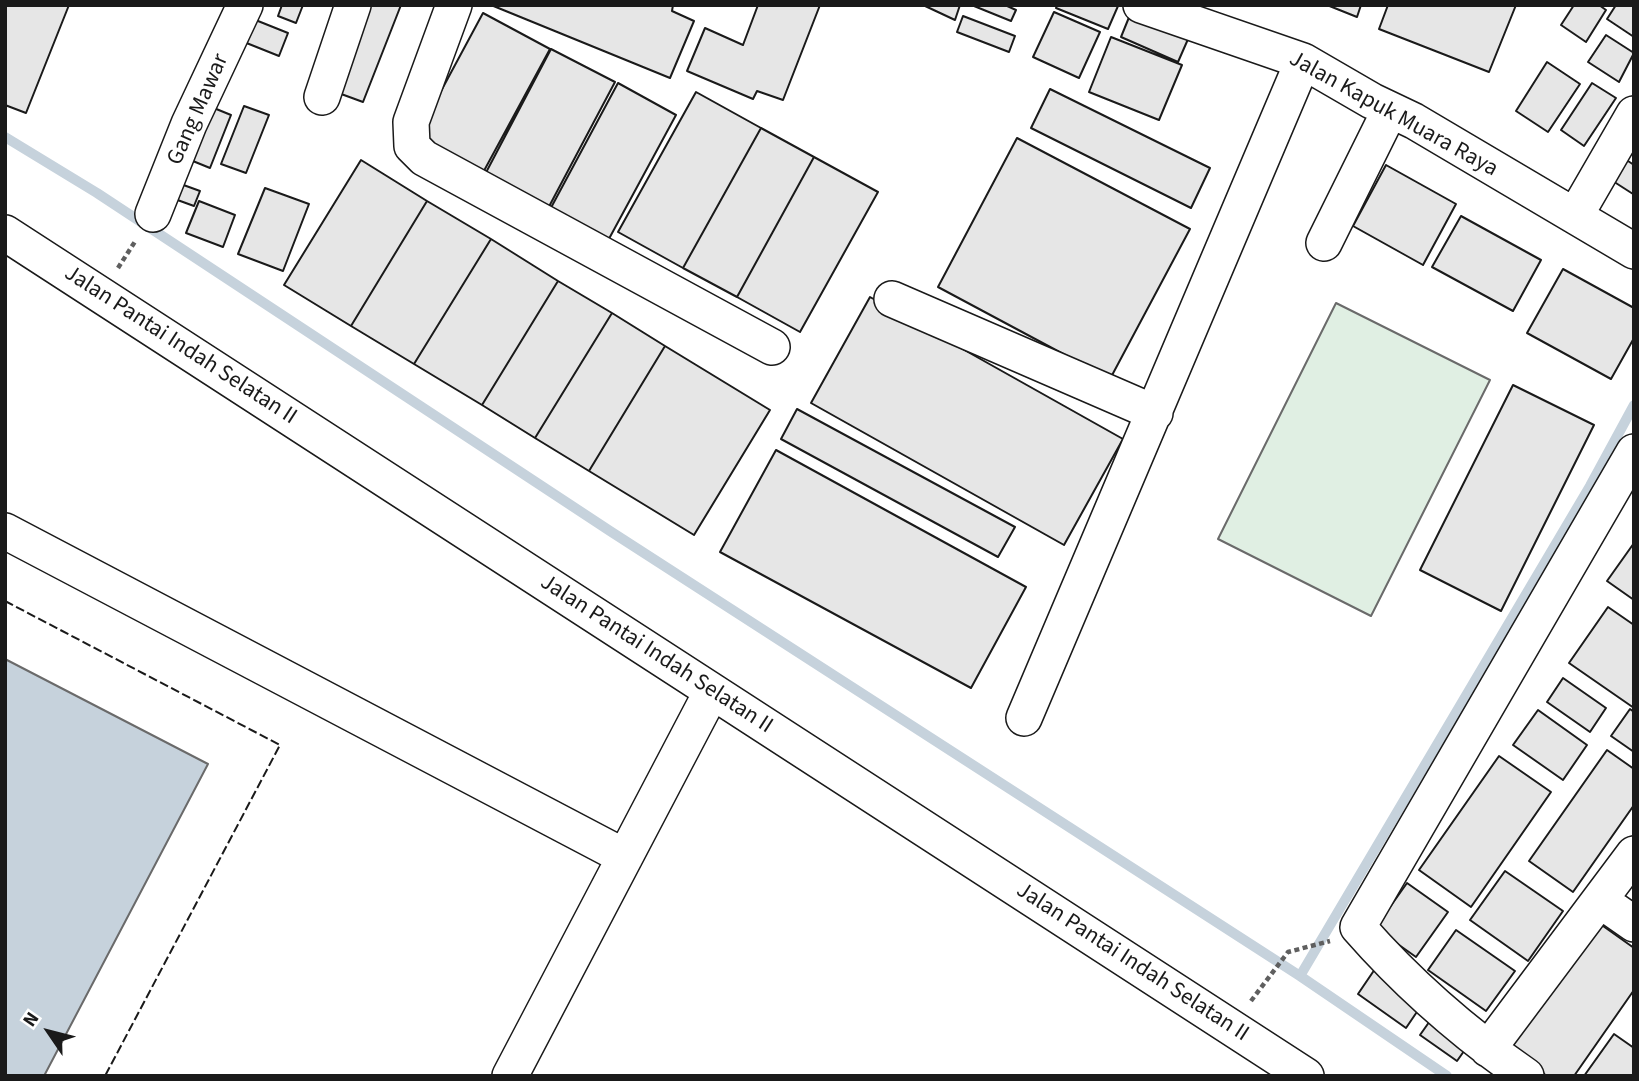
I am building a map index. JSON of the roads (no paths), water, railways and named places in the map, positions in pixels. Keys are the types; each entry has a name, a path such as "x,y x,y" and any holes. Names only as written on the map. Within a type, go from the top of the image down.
{"street":[{"name":"Gang Mawar","path":"153,214 189,124 245,5"},
{"path":"322,97 353,5"},
{"path":"454,5 411,122 412,146 424,158 772,347"},
{"name":"Jalan Kapuk Muara Raya","path":"1141,5 1303,61 1634,251"},
{"path":"1024,718 1303,61"},
{"path":"1324,243 1390,110"},
{"path":"1575,216 1634,114"},
{"name":"Jalan Pantai Indah Selatan II","path":"5,233 1306,1076"},
{"path":"892,299 1155,414"},
{"path":"1526,1076 1488,1049 1392,966 1357,927 1634,452"},
{"path":"5,531 625,857"},
{"path":"510,1076 712,691"},
{"path":"1488,1049 1634,854"},
{"path":"1601,901 1634,924"}],"waterway":[{"path":"5,137 97,193 610,531 1300,976"},
{"path":"1447,1076 1300,976 1590,486 1634,405"}]}
